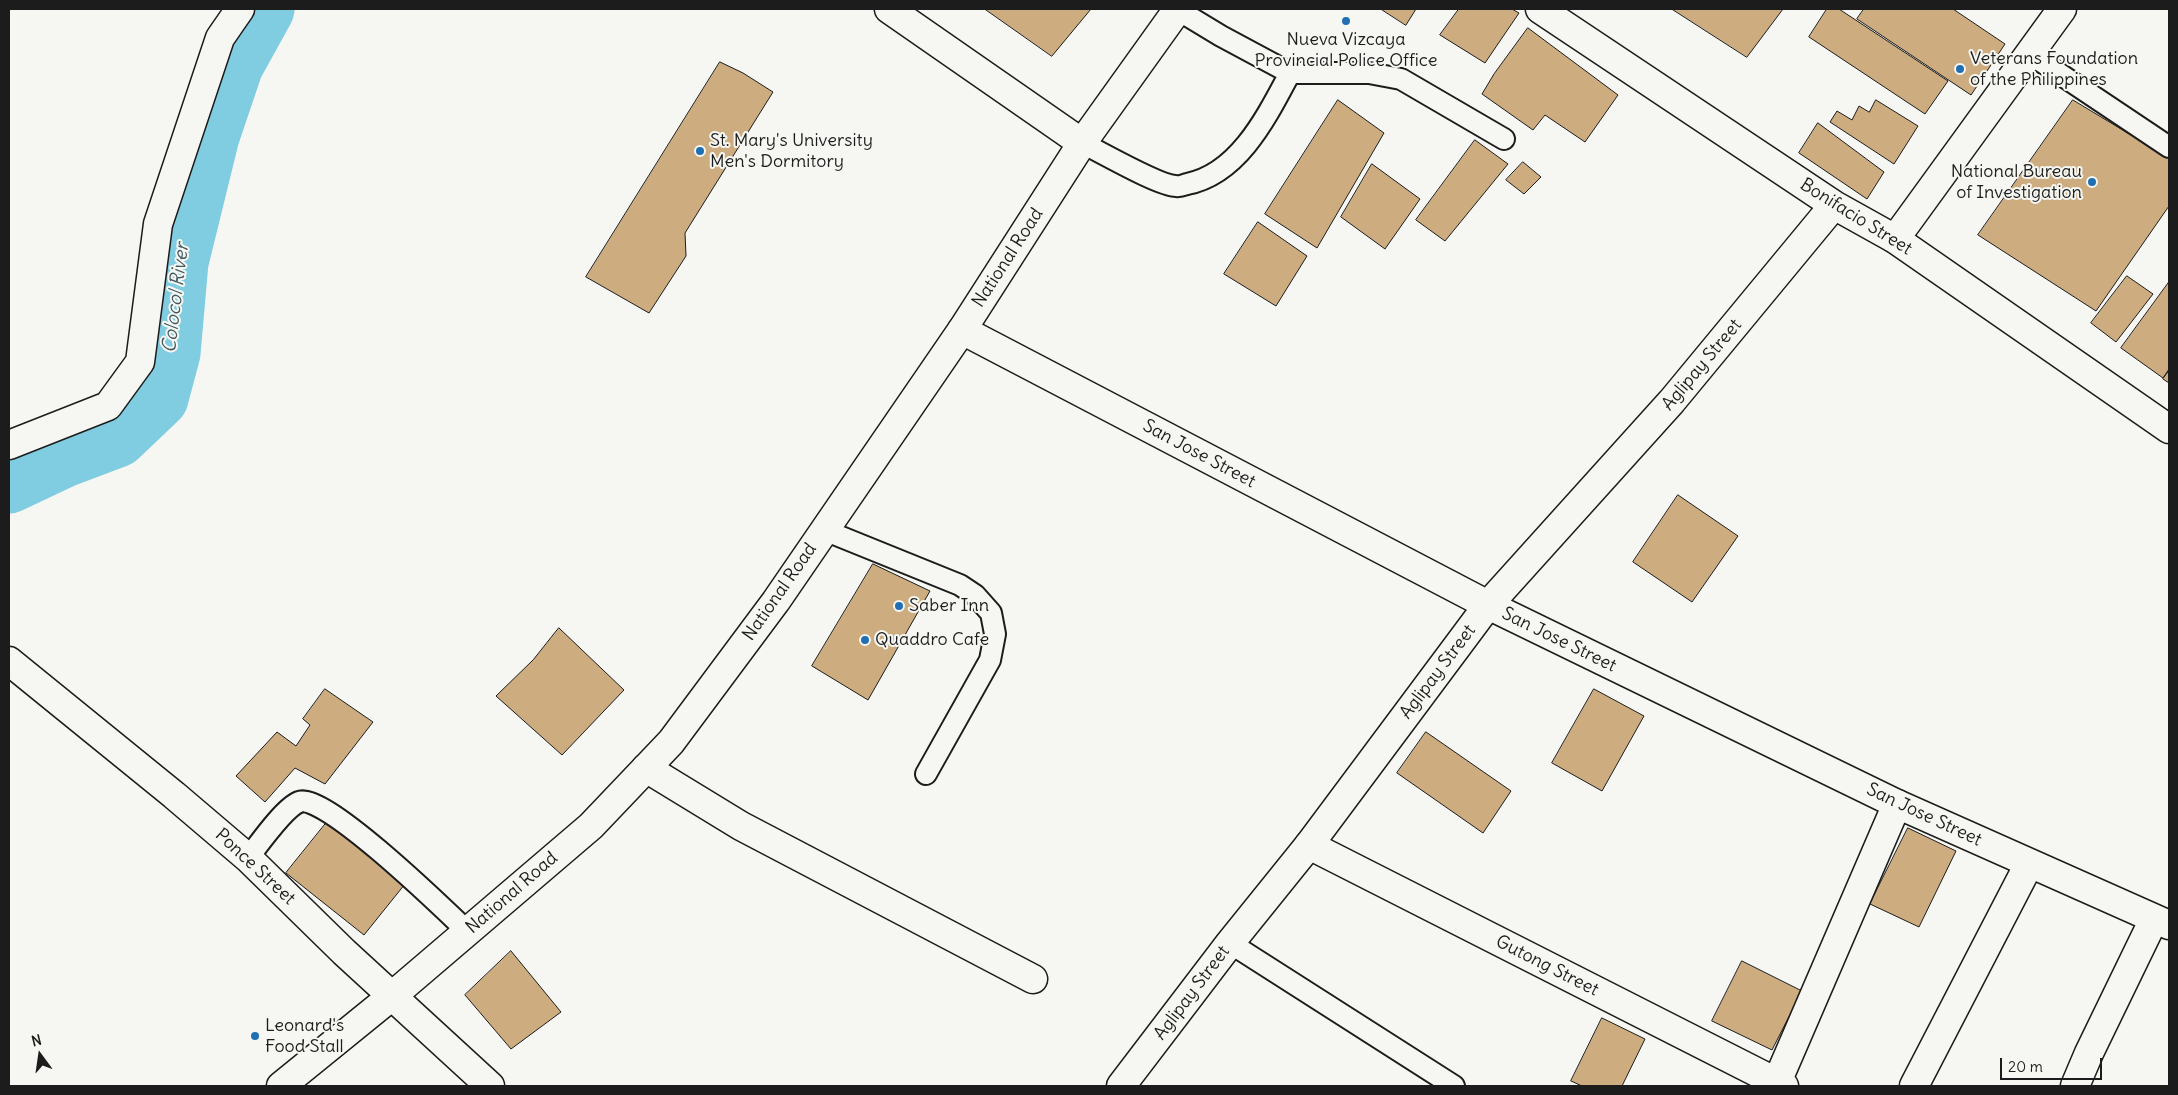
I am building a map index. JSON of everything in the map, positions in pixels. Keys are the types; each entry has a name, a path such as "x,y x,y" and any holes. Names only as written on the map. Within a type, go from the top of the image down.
{"street":[{"path":"9,445 108,406 140,362 158,224 220,38 240,9"},
{"path":"889,9 1082,143"},
{"name":"National Road","path":"281,1086 392,996 591,826 671,742 776,601 962,330 1082,143 1178,9"},
{"name":"Bonifacio Street","path":"1540,9 1834,205 1895,239 2169,429"},
{"path":"1895,239 2062,9"},
{"name":"Aglipay Street","path":"1121,1086 1230,943 1310,845 1488,605 1672,401 1834,205"},
{"name":"San Jose Street","path":"962,330 1488,605 1897,804 2162,922"},
{"name":"Ponce Street","path":"9,661 174,795 248,858 392,996 490,1086"},
{"path":"646,768 741,826 1033,979"},
{"path":"1781,1084 1897,804"},
{"name":"Gutong Street","path":"1310,845 1781,1084"},
{"path":"1914,1086 2029,864"},
{"path":"2075,1086 2089,1053 2162,922"}],"lane":[{"path":"1178,9 1221,36 1290,73 1369,73 1401,79 1504,139"},
{"path":"2030,54 2169,147"},
{"path":"1082,143 1155,179 1176,186 1200,182 1218,172 1250,141 1266,118 1290,73"},
{"path":"824,530 960,585 975,595 991,613 995,634 990,660 926,774"},
{"path":"248,858 278,821 298,802 305,800 326,810 388,857 468,932"},
{"path":"1230,943 1454,1086"}],"building":[{"path":"985,9 1091,9 1052,56"},
{"path":"1381,9 1416,9 1406,25"},
{"path":"1459,9 1512,9 1519,13 1485,63 1440,35"},
{"path":"1672,9 1783,9 1747,57"},
{"path":"1827,9 1839,9 1948,81 1925,114 1809,37"},
{"name":"Veterans Foundation of the Philippines","path":"1864,9 1953,9 2005,44 1971,95 1857,19"},
{"path":"1528,28 1618,95 1585,142 1545,115 1533,130 1482,94 1494,74"},
{"name":"St. Mary's University Men's Dormitory","path":"720,62 743,73 773,92 685,233 686,256 649,313 586,277"},
{"path":"1338,100 1384,133 1317,248 1265,214"},
{"path":"1876,100 1918,126 1894,164 1830,122 1837,111 1852,120 1859,106 1869,112"},
{"name":"National Bureau of Investigation","path":"2073,100 2169,158 2169,206 2096,311 1978,235"},
{"path":"1818,123 1884,172 1867,199 1799,153"},
{"path":"1475,140 1508,164 1445,241 1416,220"},
{"path":"1523,162 1541,177 1524,194 1506,180"},
{"path":"1372,164 1420,199 1385,249 1341,217"},
{"path":"1258,222 1307,256 1276,306 1224,274"},
{"path":"2127,276 2153,294 2116,342 2091,323"},
{"path":"2169,282 2169,369 2163,378 2121,348"},
{"path":"2169,371 2169,383 2163,379"},
{"path":"1678,495 1738,536 1692,602 1633,562"},
{"path":"873,564 930,591 868,700 812,666"},
{"path":"559,628 624,690 562,755 496,696 533,660"},
{"path":"325,689 373,722 325,784 295,768 265,802 236,776 277,732 296,746 310,725 303,719"},
{"path":"1594,689 1644,716 1602,791 1552,763"},
{"path":"1426,732 1511,791 1483,833 1397,773"},
{"path":"327,822 405,884 364,935 286,873"},
{"path":"1908,828 1956,851 1919,927 1870,904"},
{"path":"511,951 561,1012 511,1049 465,995"},
{"path":"1742,961 1802,991 1772,1050 1712,1021"},
{"path":"1602,1018 1645,1039 1622,1086 1582,1086 1571,1081"}],"waterway":[{"name":"Colocol River","path":"9,483 64,457 117,437 158,398 170,353 178,262 209,136 233,65 264,9"}],"place":[{"name":"Nueva Vizcaya Provincial Police Office","path":"1346,21"},
{"name":"Veterans Foundation of the Philippines","path":"1960,69"},
{"name":"St. Mary's University Men's Dormitory","path":"700,151"},
{"name":"National Bureau of Investigation","path":"2092,182"},
{"name":"Saber Inn","path":"899,606"},
{"name":"Quaddro Cafe","path":"865,640"},
{"name":"Leonard's Food Stall","path":"255,1036"}]}
